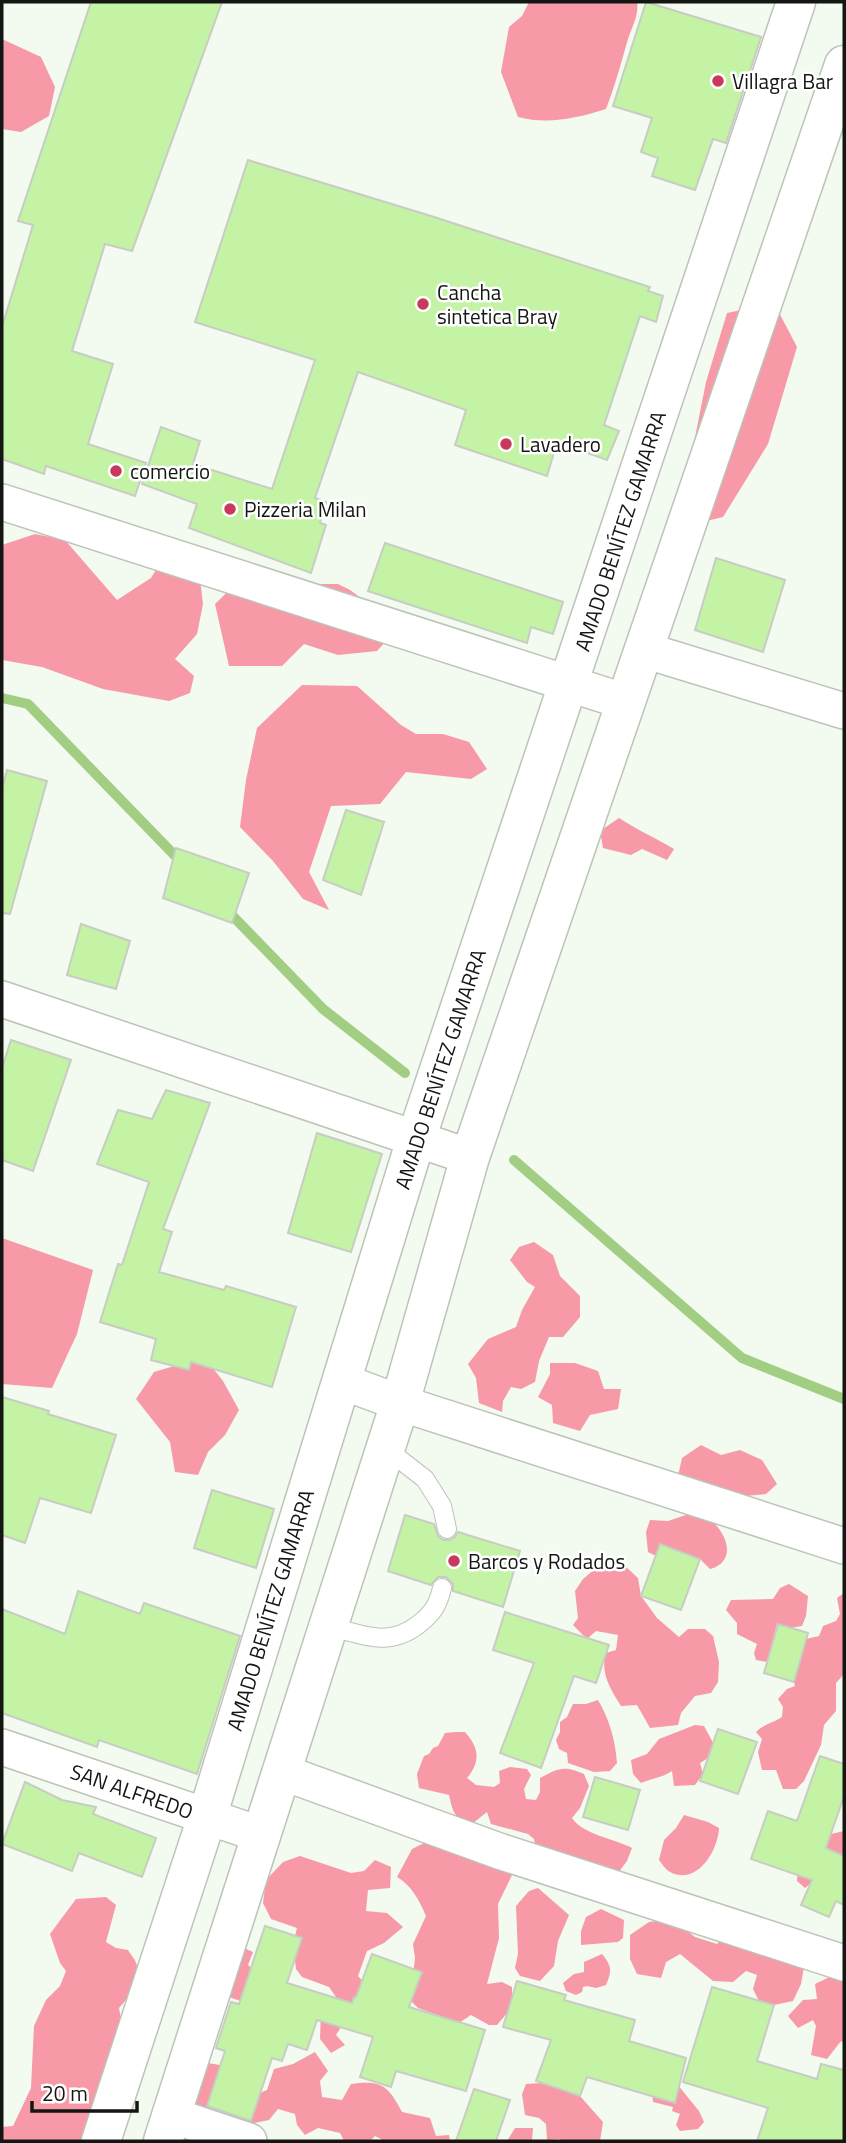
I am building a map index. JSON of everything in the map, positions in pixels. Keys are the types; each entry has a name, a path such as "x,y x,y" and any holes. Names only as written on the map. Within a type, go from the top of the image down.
{"main road":[{"name":"AMADO BENÍTEZ GAMARRA","path":"102,2141 207,1817 416,1139 796,2"},
{"path":"167,2128 400,1403 470,1157 844,65"},
{"path":"271,1608 329,1626"}],"street":[{"path":"2,502 626,702"},
{"path":"644,650 844,711"},
{"path":"2,999 470,1157"},
{"path":"341,1381 400,1403 844,1546"},
{"name":"SAN ALFREDO","path":"2,1748 262,1835"},
{"path":"282,1772 499,1851 844,1963"},
{"path":"167,2128 250,2141"}],"lane":[{"path":"385,1448 425,1479 442,1506 447,1529"},
{"path":"329,1626 373,1637 406,1634 438,1605 442,1588"}],"shaded area":[{"path":"529,2 637,2 636,16 606,109 562,119 518,117 501,72 509,27 522,16"},
{"path":"2,39 41,57 55,87 49,116 21,132 2,129"},
{"path":"774,303 797,347 768,444 723,517 677,528 706,382 727,313"},
{"path":"35,534 65,540 117,600 151,578 172,544 197,554 203,604 197,634 175,659 194,676 190,693 169,701 103,689 42,667 2,660 2,545"},
{"path":"248,572 308,584 338,584 350,590 380,612 386,641 377,651 338,655 304,644 282,666 229,666 215,604"},
{"path":"302,685 357,686 401,725 416,734 443,734 469,742 487,769 471,779 406,772 380,804 331,806 309,872 329,910 303,899 273,861 240,827 257,728"},
{"path":"619,818 674,849 667,860 642,849 631,855 603,848 600,831"},
{"path":"2,1238 93,1270 77,1334 52,1388 2,1384"},
{"path":"534,1242 553,1255 560,1276 580,1296 580,1317 563,1337 549,1337 539,1361 535,1382 521,1389 511,1387 503,1401 502,1412 479,1403 476,1378 468,1364 488,1339 516,1327 535,1287 527,1282 510,1260 519,1247"},
{"path":"204,1357 223,1381 239,1410 225,1435 208,1452 198,1475 175,1472 170,1442 136,1399 154,1372"},
{"path":"550,1363 575,1363 598,1371 604,1389 621,1389 618,1409 590,1415 580,1431 553,1423 552,1405 538,1397 550,1374"},
{"path":"701,1445 721,1455 740,1450 762,1460 777,1484 766,1494 745,1496 678,1476 682,1458"},
{"path":"692,1513 714,1523 726,1542 726,1555 718,1566 710,1569 700,1559 661,1544 656,1556 648,1552 646,1532 650,1520 668,1521"},
{"path":"625,1566 638,1578 641,1596 657,1618 679,1637 688,1629 705,1629 713,1636 719,1662 718,1682 711,1693 695,1696 681,1713 678,1725 650,1728 637,1705 621,1706 610,1687 604,1667 606,1653 616,1650 618,1635 596,1631 587,1639 573,1625 578,1618 575,1591 583,1579 595,1569"},
{"path":"789,1584 808,1596 802,1626 790,1628 777,1624 767,1662 756,1660 754,1653 757,1644 737,1634 737,1623 726,1610 731,1600 773,1599 780,1588"},
{"path":"844,1593 844,1674 836,1683 836,1711 824,1725 821,1745 804,1781 796,1789 783,1789 776,1770 762,1770 758,1752 762,1739 756,1732 782,1717 783,1707 778,1699 787,1689 795,1686 806,1639 819,1636 823,1626 836,1621 840,1614 837,1598"},
{"path":"598,1700 611,1730 617,1763 610,1771 594,1772 568,1763 567,1753 559,1749 556,1740 560,1732 560,1722 567,1717 573,1704"},
{"path":"695,1725 704,1726 718,1752 700,1763 703,1774 695,1785 674,1786 672,1771 641,1783 633,1774 631,1760 647,1754 659,1739"},
{"path":"465,1732 476,1755 475,1766 467,1778 476,1785 494,1787 500,1783 499,1771 510,1767 527,1769 531,1775 524,1789 526,1799 536,1800 540,1792 540,1778 566,1769 584,1774 589,1786 580,1808 572,1818 591,1832 632,1848 618,1873 536,1852 534,1839 528,1834 491,1824 487,1812 473,1823 462,1820 453,1811 449,1795 419,1788 417,1774 424,1756 438,1746 445,1733"},
{"path":"684,1815 719,1828 715,1847 704,1864 689,1874 680,1875 669,1871 659,1860 664,1840"},
{"path":"844,1831 844,1856 827,1848 811,1883 805,1888 797,1881 798,1869 827,1835"},
{"path":"432,1839 513,1873 498,1904 499,1938 487,1984 502,1982 512,1987 512,2007 497,2025 489,2025 471,2015 459,2023 418,2008 410,2000 415,1958 413,1944 426,1916 414,1894 397,1877 412,1849"},
{"path":"300,1856 351,1873 364,1871 375,1860 391,1867 390,1888 368,1890 366,1911 387,1913 403,1927 384,1943 367,1951 358,1976 367,1986 336,2035 345,2045 331,2053 320,2039 321,2010 338,2000 329,1987 302,1977 296,1969 293,1944 297,1928 271,1919 263,1903 266,1880 283,1862"},
{"path":"538,1888 569,1915 558,1941 554,1966 540,1981 520,1976 515,1968 518,1954 516,1906 529,1891"},
{"path":"106,1897 116,1905 106,1942 116,1948 128,1950 138,1971 133,1989 119,2008 125,2043 96,2141 2,2141 2,2127 13,2126 31,2088 34,2026 46,2000 60,1986 66,1971 60,1963 50,1934 76,1899"},
{"path":"601,1909 624,1920 623,1938 618,1942 581,1945 581,1931 586,1917"},
{"path":"672,1919 695,1937 717,1944 730,1929 806,1955 801,1984 793,2001 774,2005 759,2001 753,1989 757,1975 746,1971 733,1982 713,1981 680,1954 666,1962 661,1978 637,1974 630,1959 630,1935 649,1922"},
{"path":"244,1948 253,1952 248,1965 260,1975 285,1978 288,1986 260,2008 229,1997"},
{"path":"602,1954 610,1969 606,1985 596,1988 583,1987 582,1992 576,1995 566,1991 563,1983 574,1974 584,1972 584,1962"},
{"path":"844,1970 844,2043 841,2041 827,2059 811,2055 816,2026 813,2020 798,2028 788,2016 803,2000 817,1999 815,1984"},
{"path":"315,2052 328,2071 320,2081 322,2097 342,2100 351,2084 377,2084 388,2090 402,2112 430,2118 436,2136 449,2135 450,2141 382,2141 375,2136 370,2141 344,2141 340,2133 318,2128 305,2135 297,2125 295,2114 278,2109 269,2120 249,2124 238,2115 240,2101 267,2090 274,2069 293,2064"},
{"path":"201,2062 220,2065 223,2082 215,2107 194,2110 194,2071"},
{"path":"542,2083 580,2096 603,2122 600,2141 547,2140 546,2124 539,2118 525,2115 522,2094 526,2084"},
{"path":"677,2084 699,2111 704,2122 698,2129 680,2131 676,2125 680,2114 672,2111 673,2107 653,2102 652,2092"},
{"path":"515,2128 533,2128 532,2141 507,2141"}],"building":[{"path":"91,2 222,2 132,251 105,244 72,351 113,364 88,444 146,463 135,496 46,466 44,474 2,459 2,327 33,225 18,221"},
{"path":"646,2 761,37 726,143 713,139 695,190 652,176 658,158 641,152 652,118 613,106"},
{"name":"Cancha sintetica Bray","path":"248,160 650,287 648,291 663,296 656,322 640,316 604,425 619,431 607,460 557,442 547,476 455,445 466,410 358,372 315,498 326,502 320,523 326,525 311,573 189,528 197,504 142,484 161,427 200,441 193,464 272,489 315,360 195,322"},
{"path":"385,543 563,602 553,634 531,627 527,643 368,591"},
{"path":"716,558 785,580 763,652 695,630"},
{"path":"7,770 47,781 10,914 2,913 2,788"},
{"path":"346,810 384,822 361,895 323,880"},
{"path":"176,848 249,873 232,923 163,898"},
{"path":"81,924 130,941 116,989 67,975"},
{"path":"11,1040 71,1060 33,1171 2,1160 2,1068"},
{"path":"166,1090 210,1103 163,1229 172,1232 159,1272 224,1290 226,1286 296,1307 272,1387 191,1362 189,1370 151,1360 156,1339 100,1322 118,1264 122,1265 149,1182 97,1164 118,1110 152,1119"},
{"path":"317,1133 382,1154 351,1252 288,1233"},
{"path":"2,1397 116,1435 91,1513 40,1498 25,1543 2,1535"},
{"path":"212,1490 274,1509 256,1568 194,1548"},
{"name":"Barcos y Rodados","path":"405,1515 434,1524 438,1536 443,1540 450,1540 458,1532 520,1551 503,1607 453,1591 453,1584 446,1577 438,1577 431,1585 388,1571"},
{"path":"660,1544 700,1559 681,1610 641,1596"},
{"path":"78,1591 140,1614 144,1603 240,1636 197,1774 99,1740 97,1747 2,1713 2,1609 65,1634"},
{"path":"505,1612 609,1645 596,1683 574,1676 541,1768 500,1753 534,1663 493,1650"},
{"path":"778,1624 808,1633 794,1682 764,1673"},
{"path":"718,1729 757,1742 738,1794 700,1781"},
{"path":"820,1756 844,1764 844,1796 826,1848 844,1856 844,1905 836,1901 829,1917 801,1905 812,1880 751,1859 768,1811 797,1821"},
{"path":"595,1777 640,1790 628,1830 583,1817"},
{"path":"25,1782 62,1800 96,1807 93,1814 156,1838 142,1877 79,1853 72,1871 2,1844"},
{"path":"265,1926 302,1938 287,1983 352,2003 372,1954 422,1972 409,2007 485,2030 466,2091 396,2071 391,2087 360,2077 373,2037 317,2020 307,2050 288,2044 282,2061 272,2058 251,2121 207,2106 225,2051 216,2048 231,2002 239,2004"},
{"path":"517,1981 566,1995 564,2000 635,2020 629,2041 686,2058 675,2103 587,2077 580,2096 536,2081 551,2040 503,2027"},
{"path":"712,1987 774,2005 757,2061 817,2079 821,2064 844,2070 844,2141 757,2141 768,2108 683,2082"},
{"path":"474,2089 510,2100 496,2141 456,2141"}],"waterway":[{"path":"2,698 28,704 183,864"},
{"path":"225,908 323,1009 405,1073"},
{"path":"514,1160 742,1358 844,1399"}],"place":[{"name":"Villagra Bar","path":"718,81"},
{"name":"Cancha sintetica Bray","path":"423,304"},
{"name":"Lavadero","path":"506,444"},
{"name":"comercio","path":"116,471"},
{"name":"Pizzeria Milan","path":"230,509"},
{"name":"Barcos y Rodados","path":"454,1561"}]}
